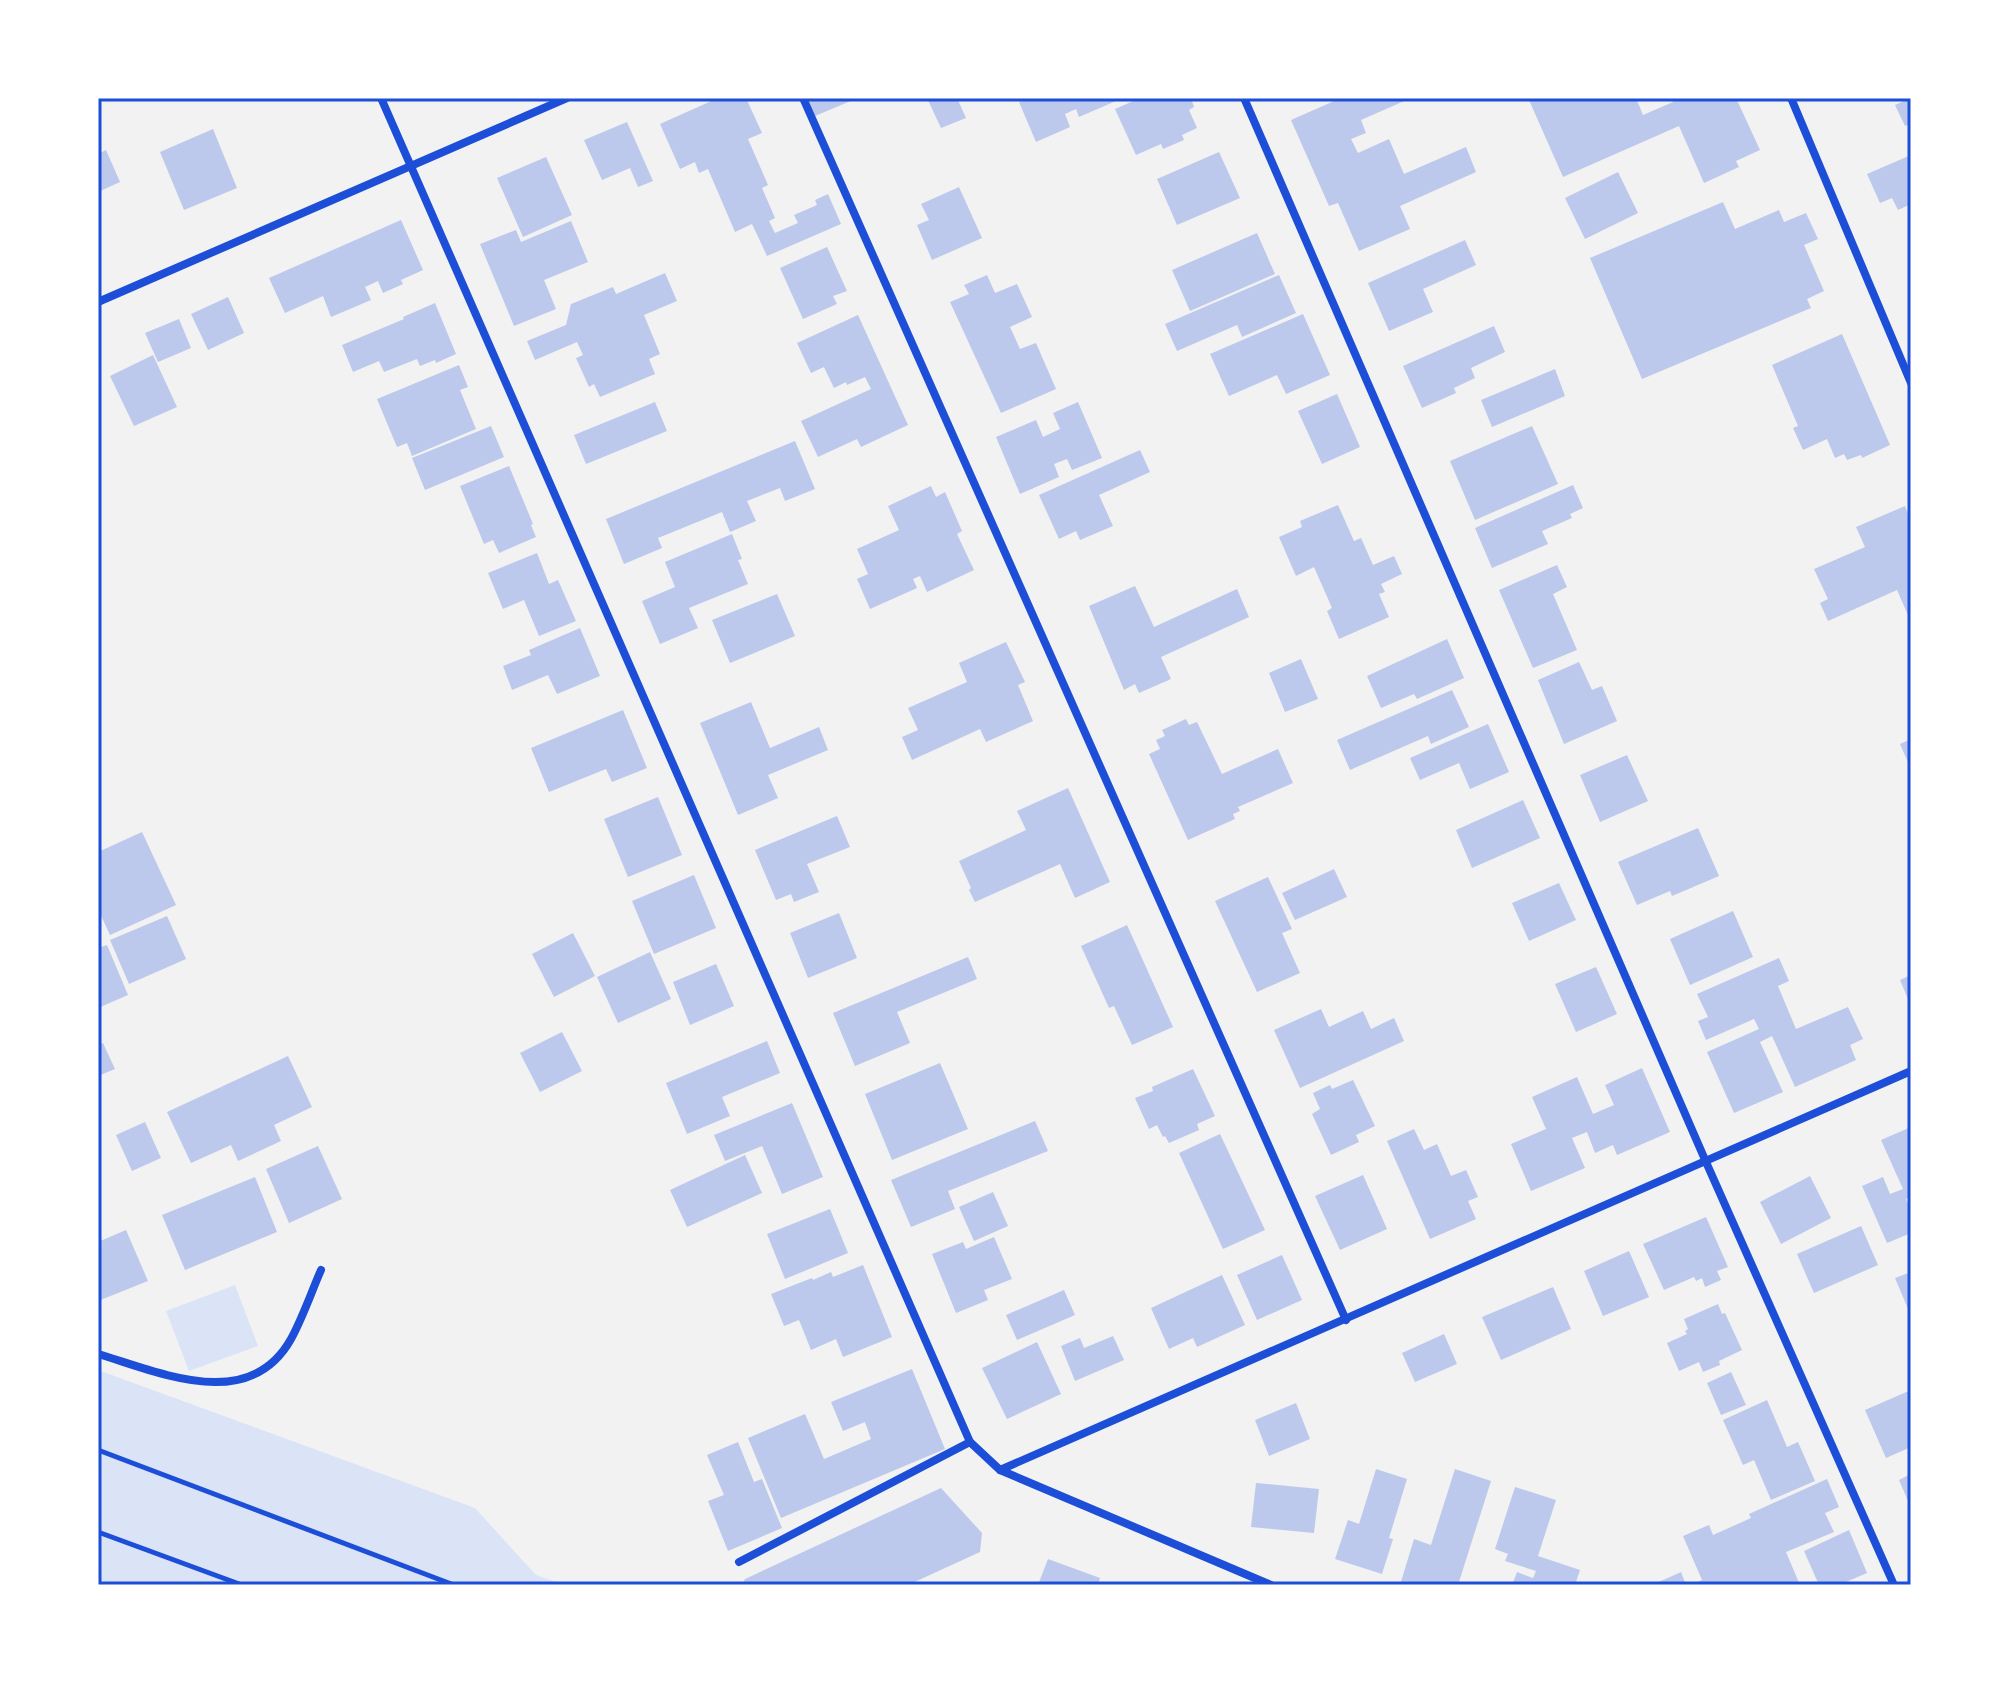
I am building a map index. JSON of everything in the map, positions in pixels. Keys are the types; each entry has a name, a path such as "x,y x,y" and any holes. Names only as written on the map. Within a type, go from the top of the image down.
{"street":[{"path":"381,98 970,1442 1000,1470 1271,1585"},
{"path":"98,302 567,98"},
{"path":"803,98 1346,1320"},
{"path":"1244,98 1706,1162 1894,1585"},
{"path":"1791,98 1911,383"},
{"path":"1000,1470 1911,1071"},
{"path":"98,1354 186,1379 212,1383 236,1381 253,1375 273,1361 290,1341 321,1270"},
{"path":"739,1562 970,1442"}],"path":[{"path":"98,1450 454,1585"},
{"path":"98,1532 242,1585"}],"shaded area":[{"path":"235,1285 258,1346 189,1371 166,1311"},
{"path":"98,1370 475,1508 536,1575 565,1585 98,1585"}],"building":[{"path":"718,98 746,98 762,133 748,139 768,185 762,188 775,218 769,221 775,233 798,223 794,215 817,205 815,200 828,194 841,224 767,256 752,224 735,232 708,169 699,173 695,162 680,169 660,124"},
{"path":"807,98 852,98 853,100 815,116"},
{"path":"927,98 957,98 966,118 941,128"},
{"path":"1029,98 1123,98 1079,117 1076,109 1065,114 1070,127 1036,142 1019,102"},
{"path":"1140,98 1191,98 1194,107 1189,110 1197,128 1182,135 1184,140 1163,149 1161,144 1136,155 1115,109"},
{"path":"1341,98 1411,98 1361,120 1366,133 1351,139 1358,153 1389,139 1404,174 1466,147 1476,172 1400,206 1410,229 1359,251 1338,203 1329,206 1291,120"},
{"path":"1636,98 1643,115 1673,102 1671,98 1736,98 1760,150 1736,161 1739,167 1704,183 1679,126 1563,177 1529,100"},
{"path":"1911,98 1911,124 1905,126 1895,105"},
{"path":"627,122 653,181 638,187 630,168 602,180 584,140"},
{"path":"213,129 237,188 184,210 160,152"},
{"path":"106,150 120,182 98,192 98,154"},
{"path":"1219,152 1240,198 1177,225 1157,179"},
{"path":"1911,155 1911,204 1898,210 1892,198 1880,203 1867,174"},
{"path":"546,157 572,215 523,237 497,178"},
{"path":"1618,172 1638,213 1585,239 1565,198"},
{"path":"959,187 982,238 932,260 917,225 929,220 921,204"},
{"path":"1723,202 1735,229 1779,210 1784,222 1806,213 1818,239 1804,245 1824,291 1807,299 1811,308 1642,379 1590,258"},
{"path":"401,220 423,270 383,293 378,281 365,287 371,300 331,317 323,296 285,313 269,278"},
{"path":"571,221 588,262 544,280 556,309 514,326 480,244 516,230 521,242"},
{"path":"1257,233 1275,274 1190,311 1172,270"},
{"path":"1465,240 1476,265 1423,289 1433,312 1389,331 1368,283"},
{"path":"827,247 847,291 833,296 837,304 803,319 780,268"},
{"path":"665,273 677,301 644,315 660,354 649,359 655,374 600,397 594,384 589,387 576,358 583,355 577,342 535,360 527,341 566,325 571,304 613,287 616,294"},
{"path":"987,275 995,293 1017,284 1032,317 1010,327 1020,349 1036,343 1056,389 1001,413 950,302 969,294 964,285"},
{"path":"1279,275 1296,313 1242,337 1237,325 1177,351 1165,324"},
{"path":"228,297 244,333 208,350 191,314"},
{"path":"435,303 456,354 420,366 417,359 384,372 379,361 353,372 342,345"},
{"path":"1303,314 1330,375 1286,394 1277,375 1229,396 1210,354"},
{"path":"858,315 908,425 861,447 857,439 818,457 801,421 871,389 865,377 834,388 824,367 811,373 797,343"},
{"path":"179,319 191,348 158,362 145,333"},
{"path":"1494,326 1505,352 1471,368 1475,378 1454,388 1456,393 1422,408 1403,366"},
{"path":"1842,334 1890,445 1862,458 1861,455 1847,460 1844,454 1835,458 1827,439 1803,450 1793,428 1798,426 1772,365"},
{"path":"153,355 177,407 134,426 110,376"},
{"path":"459,365 468,387 460,390 476,429 412,456 407,443 397,447 377,399"},
{"path":"1555,369 1565,396 1492,427 1481,400"},
{"path":"1337,394 1360,447 1322,464 1298,411"},
{"path":"655,402 667,431 586,464 574,435"},
{"path":"1078,402 1102,458 1072,470 1067,459 1054,464 1059,477 1020,494 996,437 1036,420 1043,437 1060,429 1053,413"},
{"path":"491,426 504,457 425,490 412,458"},
{"path":"1532,426 1558,484 1475,520 1450,461"},
{"path":"795,441 815,489 785,501 780,488 747,501 756,521 730,532 722,512 658,538 662,548 624,564 606,519"},
{"path":"1140,450 1150,472 1099,495 1113,526 1080,540 1076,531 1059,539 1039,495"},
{"path":"509,466 536,537 499,553 493,540 484,544 460,486"},
{"path":"1573,485 1583,508 1570,514 1572,518 1542,531 1548,544 1492,568 1475,528"},
{"path":"931,486 936,497 945,492 962,531 957,534 974,570 927,592 920,576 913,579 917,588 870,609 857,579 868,574 857,549 899,530 888,506"},
{"path":"1338,505 1354,541 1361,538 1373,565 1394,556 1402,574 1381,584 1385,592 1379,594 1389,617 1339,639 1327,611 1332,608 1314,567 1296,576 1279,537 1302,527 1300,521"},
{"path":"1905,506 1908,514 1911,513 1911,622 1897,590 1828,621 1820,603 1828,599 1814,569 1865,547 1856,527"},
{"path":"732,534 748,584 689,608 698,628 660,644 642,601 675,587 665,562"},
{"path":"537,553 549,584 558,580 576,621 539,636 524,600 503,609 488,573"},
{"path":"1557,565 1567,587 1553,594 1577,650 1533,668 1499,590"},
{"path":"1135,586 1154,627 1237,589 1249,617 1161,657 1171,679 1139,693 1135,684 1124,690 1089,606"},
{"path":"777,594 795,636 730,663 712,620"},
{"path":"580,628 600,676 557,694 548,675 512,690 503,666 531,655 529,650"},
{"path":"1447,639 1464,678 1417,699 1414,694 1381,708 1367,676"},
{"path":"1006,642 1025,682 1018,685 1033,721 986,742 980,729 912,760 902,737 918,730 908,708 967,682 959,663"},
{"path":"1301,659 1318,699 1285,712 1269,673"},
{"path":"1579,662 1592,690 1602,686 1617,721 1564,744 1538,680"},
{"path":"1452,690 1469,727 1431,744 1428,736 1350,770 1337,740"},
{"path":"751,702 770,748 819,727 828,750 768,775 778,798 738,815 700,723"},
{"path":"623,710 647,768 612,782 606,769 549,792 531,748"},
{"path":"1186,719 1189,725 1197,722 1222,774 1278,749 1293,783 1238,807 1240,811 1233,814 1235,819 1188,840 1149,754 1160,749 1156,740 1165,736 1162,730"},
{"path":"1488,724 1509,772 1470,789 1459,763 1420,780 1410,758"},
{"path":"1911,739 1911,769 1900,744"},
{"path":"1627,755 1648,801 1600,822 1580,775"},
{"path":"1068,788 1110,882 1075,898 1060,864 975,902 959,861 1026,830 1017,811"},
{"path":"658,797 682,855 628,877 604,819"},
{"path":"1523,800 1540,838 1472,868 1456,830"},
{"path":"837,816 850,847 807,864 819,892 794,902 791,894 776,900 755,850"},
{"path":"1698,828 1719,876 1672,896 1670,891 1637,905 1618,862"},
{"path":"142,832 176,905 110,935 98,909 98,852"},
{"path":"1334,869 1347,897 1295,920 1282,893"},
{"path":"694,875 716,928 654,954 632,901"},
{"path":"1268,877 1292,929 1282,933 1300,973 1257,992 1215,901"},
{"path":"1559,883 1576,920 1529,941 1512,903"},
{"path":"1733,911 1753,957 1690,985 1670,939"},
{"path":"839,913 857,958 808,978 790,933"},
{"path":"167,916 186,959 129,984 110,940"},
{"path":"1127,925 1173,1027 1132,1045 1114,1006 1109,1008 1081,946"},
{"path":"573,933 595,976 554,997 532,954"},
{"path":"107,945 128,995 98,1008 98,948"},
{"path":"650,952 671,999 618,1023 597,977"},
{"path":"968,957 977,979 897,1012 910,1043 855,1066 833,1013"},
{"path":"1779,958 1789,981 1778,986 1796,1029 1848,1007 1863,1039 1850,1045 1856,1060 1795,1087 1772,1036 1760,1042 1783,1092 1734,1113 1707,1052 1759,1029 1754,1019 1706,1040 1698,1021 1708,1017 1697,994"},
{"path":"716,964 734,1006 690,1025 673,982"},
{"path":"1596,967 1617,1014 1576,1032 1555,984"},
{"path":"1911,975 1911,1006 1900,980"},
{"path":"1321,1009 1329,1027 1363,1011 1371,1029 1394,1018 1404,1041 1300,1088 1274,1030"},
{"path":"562,1032 582,1071 540,1092 520,1053"},
{"path":"767,1041 780,1073 722,1097 730,1116 687,1134 666,1083"},
{"path":"103,1043 115,1069 98,1076 98,1045"},
{"path":"288,1056 312,1107 274,1125 281,1141 238,1161 231,1145 191,1163 167,1112"},
{"path":"940,1063 968,1129 892,1160 865,1094"},
{"path":"1642,1068 1670,1132 1617,1155 1613,1145 1595,1153 1587,1132 1572,1138 1585,1168 1531,1191 1511,1144 1546,1129 1532,1097 1577,1077 1593,1114 1614,1105 1605,1085"},
{"path":"1193,1069 1215,1116 1197,1124 1199,1130 1169,1143 1157,1125 1149,1129 1135,1098"},
{"path":"1353,1080 1375,1126 1356,1135 1359,1142 1331,1155 1312,1114 1320,1109 1313,1093"},
{"path":"792,1103 823,1177 782,1194 762,1146 725,1161 714,1135"},
{"path":"1035,1121 1048,1151 948,1191 955,1209 911,1227 891,1180"},
{"path":"145,1122 161,1158 132,1171 116,1135"},
{"path":"1911,1127 1911,1196 1906,1199 1911,1210 1911,1233 1887,1243 1862,1186 1883,1177 1890,1194 1903,1189 1881,1140"},
{"path":"1414,1129 1424,1150 1437,1144 1451,1176 1466,1170 1478,1197 1468,1201 1476,1219 1430,1239 1387,1141"},
{"path":"1220,1134 1265,1230 1223,1249 1179,1153"},
{"path":"318,1146 342,1199 289,1223 266,1169"},
{"path":"745,1155 762,1193 687,1227 670,1190"},
{"path":"1363,1175 1387,1229 1340,1250 1315,1196"},
{"path":"1810,1176 1831,1218 1781,1244 1760,1202"},
{"path":"255,1177 277,1232 185,1270 162,1215"},
{"path":"993,1192 1008,1226 974,1241 959,1207"},
{"path":"830,1209 848,1253 785,1279 767,1234"},
{"path":"1706,1217 1728,1267 1717,1271 1721,1280 1705,1287 1702,1278 1696,1281 1694,1277 1664,1290 1643,1244"},
{"path":"1861,1226 1878,1265 1814,1293 1797,1254"},
{"path":"126,1230 148,1281 98,1301 98,1242"},
{"path":"994,1237 1012,1279 984,1290 988,1300 956,1313 932,1254 963,1242 966,1249"},
{"path":"1629,1251 1649,1297 1603,1316 1584,1271"},
{"path":"1282,1255 1302,1300 1257,1320 1237,1275"},
{"path":"863,1265 892,1337 843,1357 836,1339 811,1350 799,1320 784,1326 771,1294 831,1272 833,1277"},
{"path":"1911,1272 1911,1316 1895,1278"},
{"path":"1222,1275 1245,1325 1197,1347 1193,1338 1169,1349 1151,1308"},
{"path":"1553,1287 1571,1329 1501,1360 1482,1317"},
{"path":"1064,1290 1075,1315 1017,1340 1006,1315"},
{"path":"1718,1304 1742,1350 1703,1372 1699,1362 1679,1371 1667,1343 1687,1334 1684,1319"},
{"path":"1444,1334 1457,1364 1415,1382 1402,1353"},
{"path":"1113,1336 1124,1360 1075,1381 1061,1346 1080,1338 1084,1348"},
{"path":"1037,1342 1061,1394 1007,1419 982,1368"},
{"path":"912,1369 945,1449 781,1518 748,1438 805,1414 824,1459 871,1439 865,1422 843,1431 831,1402"},
{"path":"1731,1372 1746,1405 1721,1415 1707,1383"},
{"path":"1911,1390 1911,1447 1886,1458 1865,1410"},
{"path":"1767,1400 1787,1447 1798,1442 1815,1481 1771,1500 1754,1460 1743,1465 1723,1420"},
{"path":"1296,1403 1310,1439 1269,1456 1255,1420"},
{"path":"738,1442 754,1482 762,1479 782,1528 728,1551 708,1501 724,1495 707,1455"},
{"path":"1376,1469 1407,1479 1382,1574 1335,1559 1348,1520 1359,1524"},
{"path":"1455,1469 1491,1481 1458,1585 1400,1585 1414,1539 1431,1545"},
{"path":"1911,1474 1911,1508 1899,1480"},
{"path":"1827,1479 1839,1507 1825,1513 1834,1532 1786,1552 1800,1585 1691,1585 1702,1580 1683,1536 1709,1525 1713,1535 1751,1518 1749,1514"},
{"path":"1256,1483 1319,1489 1314,1533 1251,1527"},
{"path":"1515,1487 1556,1500 1538,1556 1580,1570 1575,1585 1512,1585 1517,1572 1533,1578 1536,1571 1505,1561 1508,1554 1495,1549"},
{"path":"941,1488 982,1533 980,1552 908,1585 742,1585 745,1579"},
{"path":"1849,1530 1867,1573 1839,1585 1819,1585 1804,1551"},
{"path":"1048,1559 1100,1578 1098,1585 1038,1585"},
{"path":"1681,1572 1686,1585 1652,1585"}]}
